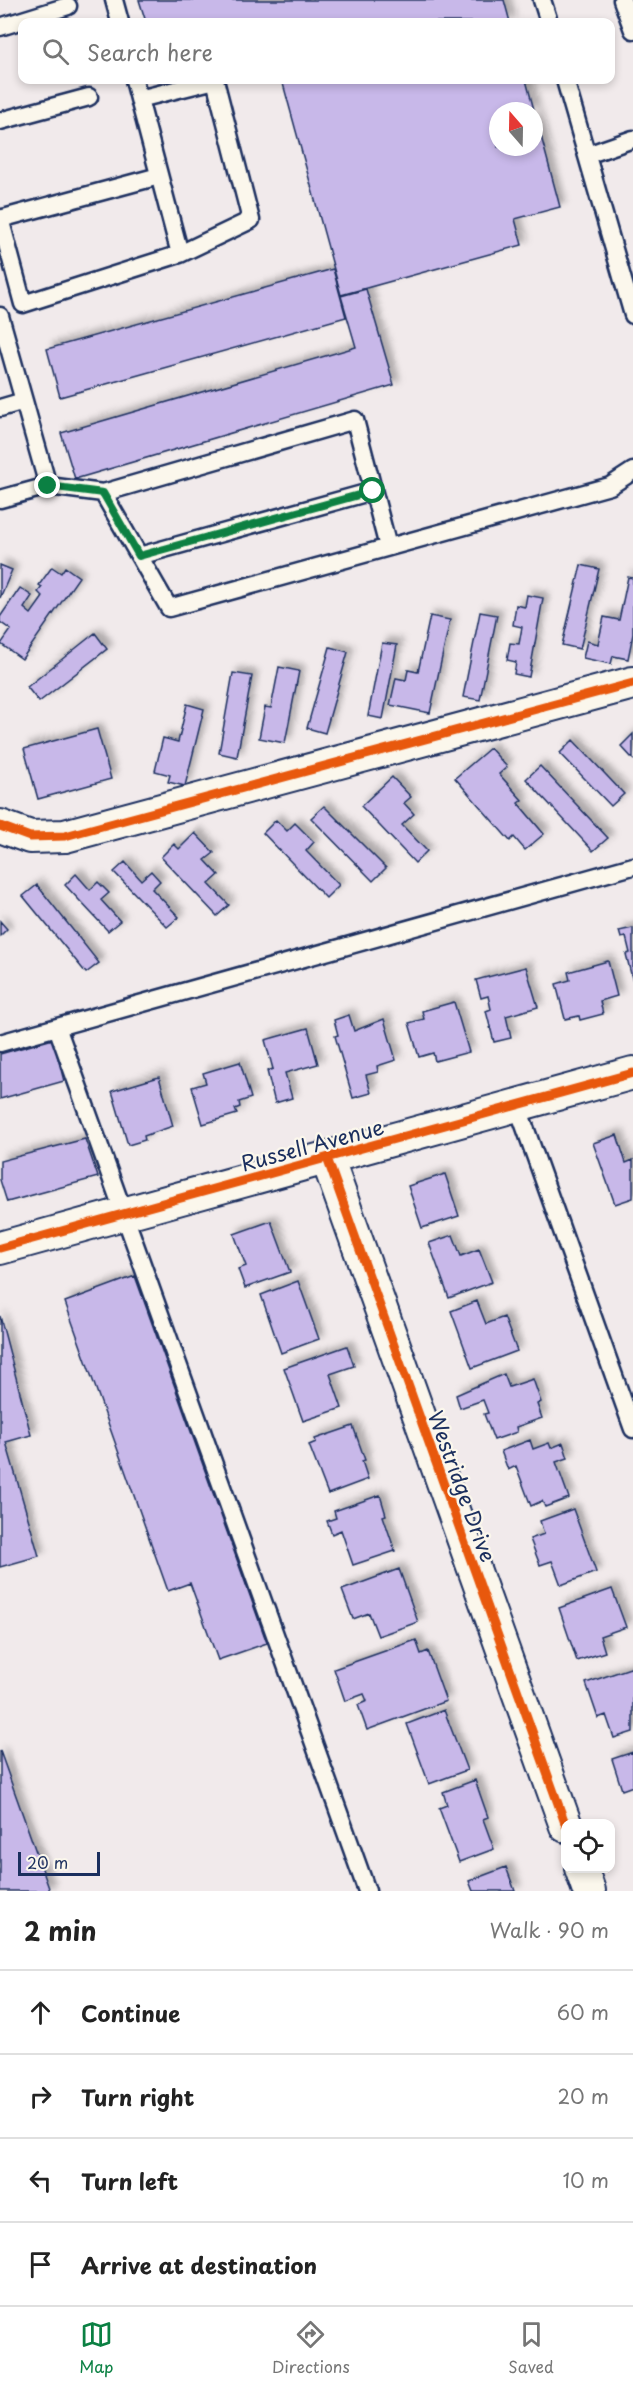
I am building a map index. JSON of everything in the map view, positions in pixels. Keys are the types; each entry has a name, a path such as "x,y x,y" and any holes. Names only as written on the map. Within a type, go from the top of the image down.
{"street":[{"path":"0,826 30,837 65,836 633,683"},
{"name":"Russell Avenue","path":"0,1248 633,1073"},
{"name":"Westridge Drive","path":"327,1158 563,1819"},
{"path":"582,1873 589,1891"}],"lane":[{"path":"114,0 119,18"},
{"path":"542,0 548,18"},
{"path":"622,0 633,30"},
{"path":"29,18 68,6"},
{"path":"0,27 18,21"},
{"path":"135,84 180,254"},
{"path":"139,99 199,84"},
{"path":"0,311 180,254 251,220 216,84"},
{"path":"566,84 633,315"},
{"path":"0,121 89,97"},
{"path":"587,155 633,139"},
{"path":"23,304 0,218 159,176"},
{"path":"0,316 48,486"},
{"path":"0,408 24,401"},
{"path":"0,499 48,486 103,493 355,420 388,548"},
{"path":"103,493 169,608 610,486 633,471"},
{"path":"139,556 373,491"},
{"path":"0,1043 633,866"},
{"path":"57,1028 367,1891"},
{"path":"517,1105 633,1429"}],"building":[{"path":"139,0 504,0 509,18 145,18"},
{"path":"283,84 527,84 532,102 489,102 489,156 543,156 543,144 560,207 515,219 522,245 341,295"},
{"path":"333,269 346,317 60,397 47,349"},
{"path":"366,289 394,385 75,479 61,433 356,347 341,296"},
{"path":"0,565 12,570 0,598"},
{"path":"581,565 599,569 580,649 562,645"},
{"path":"52,567 61,573 65,567 79,577 22,659 1,644 11,630 0,622 0,617 20,588 32,596 24,608 31,614 43,597 38,592 42,587 39,585"},
{"path":"628,577 633,578 633,634 628,659 613,656 611,664 583,658 587,641 598,644 604,617 619,620"},
{"path":"527,595 543,598 529,677 514,674 516,662 507,660 510,643 519,644 522,627 513,625 516,605 525,607"},
{"path":"480,612 497,615 480,700 463,697"},
{"path":"430,616 450,620 430,713 390,705 396,678 406,680 408,670 418,672"},
{"path":"95,633 107,649 39,702 27,687"},
{"path":"382,643 397,645 383,719 368,716"},
{"path":"330,647 348,652 325,733 307,728"},
{"path":"279,667 299,671 285,743 259,738 265,707 271,708"},
{"path":"233,673 252,676 237,757 219,753"},
{"path":"187,704 204,709 185,786 168,782 170,775 155,771 163,738 178,742"},
{"path":"97,729 111,779 38,799 24,749"},
{"path":"633,734 633,759 621,746"},
{"path":"573,740 624,794 611,806 560,753"},
{"path":"490,748 507,767 499,774 522,800 518,803 544,834 525,850 514,837 510,841 455,778"},
{"path":"540,766 608,838 593,851 526,779"},
{"path":"392,777 411,797 404,803 414,814 402,825 427,851 415,863 361,806"},
{"path":"324,806 386,868 373,881 311,818"},
{"path":"276,820 287,831 295,823 314,842 306,851 339,885 326,898 263,833"},
{"path":"195,833 214,853 205,860 219,875 209,884 229,905 217,916 161,857 174,844 179,849"},
{"path":"125,862 141,880 151,871 160,881 152,889 179,917 167,927 114,872"},
{"path":"76,874 90,890 98,882 109,893 101,900 120,921 108,931 65,885"},
{"path":"37,885 99,963 86,973 23,896"},
{"path":"0,921 7,929 0,936"},
{"path":"633,928 633,982 626,954 630,953 626,937 621,938 619,931"},
{"path":"608,961 617,996 600,1001 603,1014 580,1020 579,1016 565,1019 556,984 570,980 568,972"},
{"path":"526,967 538,1007 506,1016 511,1038 494,1042 486,1011 491,1009 488,996 481,998 476,980"},
{"path":"454,1002 469,1052 435,1061 433,1053 419,1057 409,1023 424,1019 422,1011"},
{"path":"349,1015 354,1031 384,1019 396,1060 377,1066 378,1072 366,1075 371,1093 353,1098 335,1036 338,1035 334,1020"},
{"path":"308,1028 318,1064 285,1073 292,1098 275,1103 267,1071 273,1069 265,1040"},
{"path":"53,1039 64,1081 0,1099 0,1054"},
{"path":"240,1062 251,1098 239,1102 240,1107 235,1109 237,1114 203,1124 192,1087 206,1083 203,1073"},
{"path":"159,1077 173,1126 144,1136 145,1140 128,1145 112,1091"},
{"path":"617,1135 626,1163 633,1160 633,1198 615,1204 593,1143"},
{"path":"85,1139 98,1177 7,1202 0,1180 0,1161"},
{"path":"445,1174 459,1216 422,1228 408,1186"},
{"path":"271,1221 290,1272 245,1288 238,1269 246,1266 234,1234"},
{"path":"453,1235 461,1256 479,1249 492,1282 449,1298 429,1243"},
{"path":"135,1276 267,1643 218,1660 190,1583 168,1591 65,1302"},
{"path":"298,1281 319,1339 281,1353 261,1295"},
{"path":"477,1301 486,1324 504,1317 517,1351 472,1368 451,1311"},
{"path":"0,1316 31,1435 6,1442 39,1556 0,1567"},
{"path":"347,1346 354,1366 330,1374 342,1408 303,1421 284,1368"},
{"path":"504,1374 509,1387 533,1379 541,1402 537,1404 542,1418 516,1427 517,1432 494,1440 484,1414 488,1413 483,1400 460,1408 456,1395"},
{"path":"353,1426 365,1460 362,1461 368,1479 328,1494 309,1445 316,1442 315,1439"},
{"path":"530,1440 533,1449 549,1443 551,1448 563,1443 568,1458 556,1462 569,1498 545,1507 542,1501 531,1506 516,1466 508,1470 501,1451"},
{"path":"380,1495 386,1515 383,1516 395,1551 353,1565 341,1530 332,1534 327,1521 336,1518 334,1511"},
{"path":"573,1509 596,1572 561,1585 552,1561 540,1565 530,1539 544,1534 540,1521"},
{"path":"399,1569 418,1622 378,1636 369,1613 353,1619 342,1590"},
{"path":"612,1589 626,1627 600,1636 605,1652 577,1661 559,1608"},
{"path":"416,1640 421,1654 428,1651 446,1701 367,1730 358,1705 367,1701 364,1694 345,1701 334,1669"},
{"path":"633,1667 633,1732 614,1738 606,1715 598,1718 586,1683"},
{"path":"444,1710 467,1770 429,1784 407,1724"},
{"path":"0,1751 50,1891 0,1891"},
{"path":"633,1752 633,1786 622,1790 612,1759"},
{"path":"475,1780 488,1817 483,1819 494,1849 459,1862 439,1808 447,1805 443,1792"},
{"path":"506,1867 515,1891 473,1891 469,1881"}],"cycle path":[{"path":"0,826 30,837 65,836 633,683"},
{"path":"0,1248 633,1073"},
{"path":"327,1158 563,1819"}],"route":[{"path":"48,486 103,493 139,556 373,491"}]}
